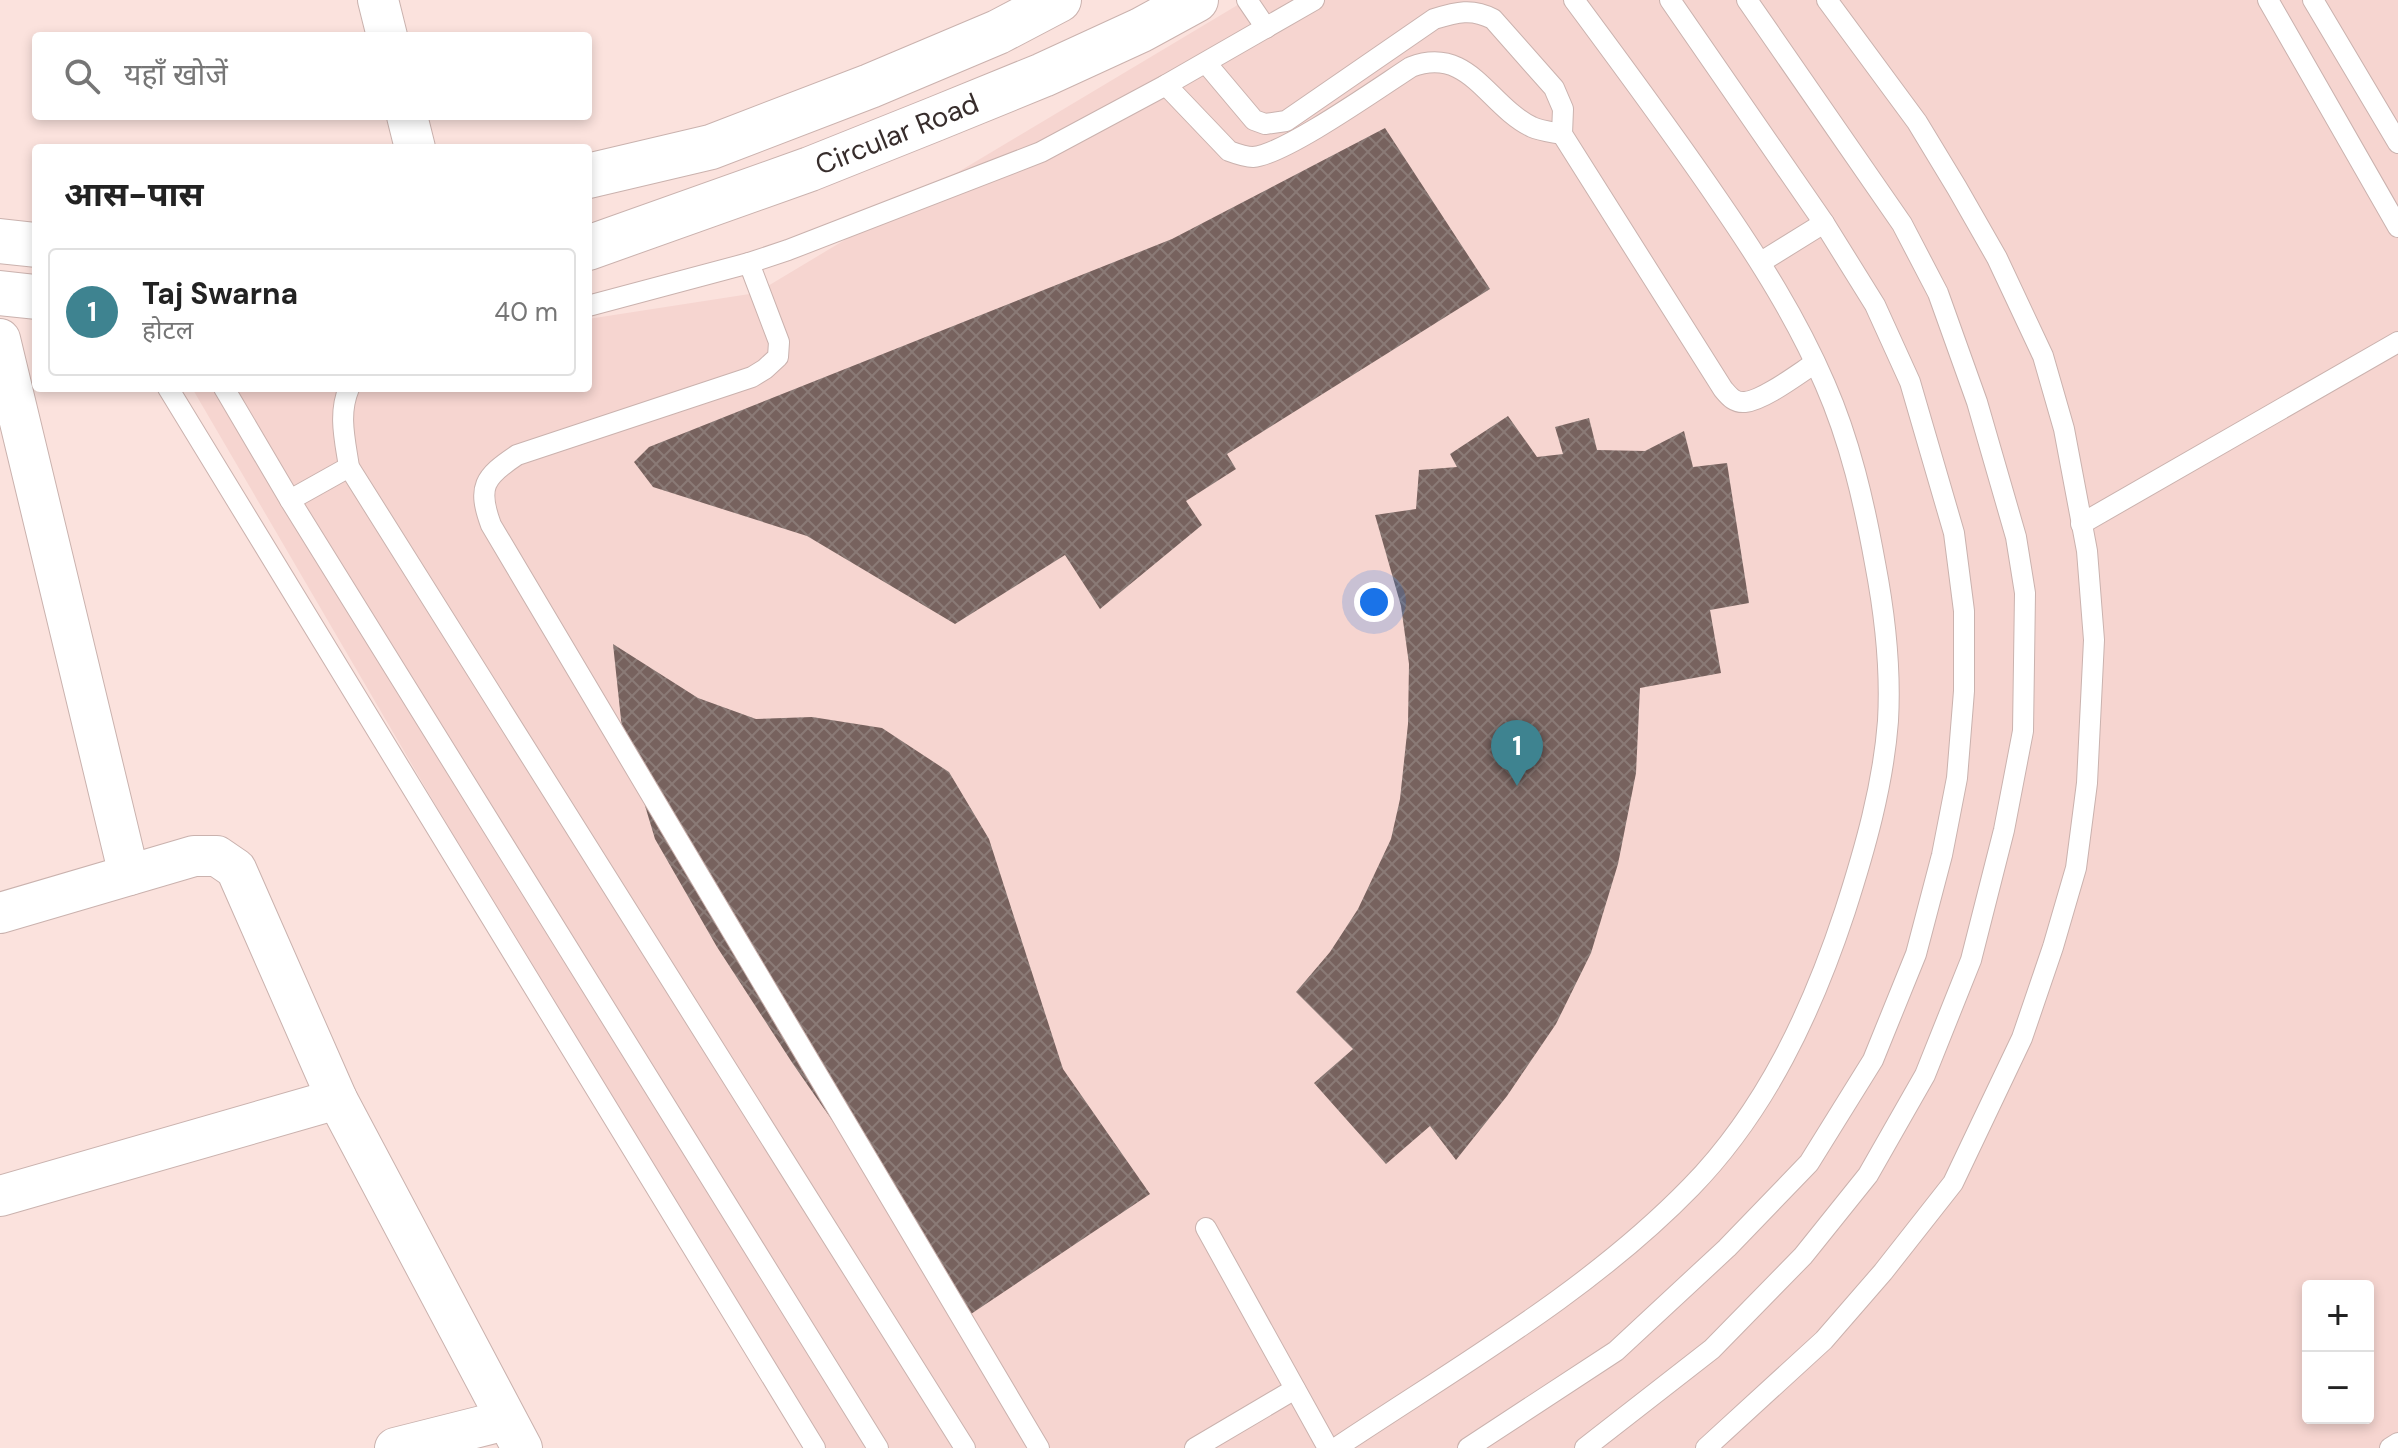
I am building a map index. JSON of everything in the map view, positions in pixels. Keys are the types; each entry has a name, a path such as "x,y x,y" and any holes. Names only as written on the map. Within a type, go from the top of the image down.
{"street":[{"path":"378,0 386,32"},
{"name":"Circular Road","path":"592,175 711,147 870,86 998,32 1059,0"},
{"name":"Circular Road","path":"592,247 810,169 1043,75 1141,30 1196,0"},
{"path":"408,120 414,144"},
{"path":"0,241 32,245"},
{"path":"0,293 32,297"},
{"path":"0,339 129,875"},
{"path":"0,913 194,856 217,856 236,869 337,1099 514,1434 395,1448"},
{"path":"0,1196 337,1099"}],"lane":[{"path":"1247,0 1266,28"},
{"path":"592,305 749,263 1041,152 1206,63 1314,0"},
{"path":"1336,1448 1582,1283 1642,1234 1723,1151 1783,1062 1810,1004 1832,950 1863,853 1883,763 1888,706 1885,615 1862,495 1827,386 1761,262 1660,115 1574,0"},
{"path":"1468,1448 1616,1351 1727,1248 1809,1163 1873,1060 1916,954 1942,855 1957,778 1964,691 1964,611 1954,533 1910,382 1875,305 1824,223 1670,0"},
{"path":"1585,1448 1712,1349 1803,1256 1868,1175 1925,1075 1971,960 2004,830 2023,731 2025,593 2016,537 1977,402 1938,293 1902,224 1747,0"},
{"path":"1706,1448 1824,1340 1883,1272 1953,1183 2022,1038 2053,947 2076,868 2087,783 2094,640 2087,551 2064,429 2043,356 1997,258 1917,122 1827,0"},
{"path":"2268,0 2398,227"},
{"path":"2313,0 2398,143"},
{"path":"1206,63 1254,120 1274,124 1286,121 1434,19 1462,11 1473,11 1493,19 1554,88 1563,109 1562,134 1732,399 1744,402 1758,398 1815,363"},
{"path":"1166,85 1229,151 1254,157 1282,148 1411,67 1428,61 1455,65 1530,126 1562,134"},
{"path":"1761,262 1824,223"},
{"path":"749,263 779,342 778,357 765,369 752,377 517,455 493,471 483,491 484,505 491,525 1039,1448"},
{"path":"2081,524 2398,342"},
{"path":"170,392 815,1448"},
{"path":"226,392 290,500 878,1448"},
{"path":"347,392 342,416 349,467 965,1448"},
{"path":"290,500 349,467"},
{"path":"1206,1228 1328,1448"},
{"path":"1195,1448 1295,1389"},
{"path":"2390,1448 2398,1443"}],"shaded area":[{"path":"1246,0 2398,0 2398,1448 811,1448 194,392 592,392 592,318 756,293"}],"building":[{"path":"1385,128 1490,289 1227,454 1236,469 1186,501 1202,525 1100,609 1065,555 955,624 807,536 653,487 634,462 649,447 1172,239"},
{"path":"1508,416 1537,457 1563,454 1555,427 1589,418 1597,450 1645,451 1684,431 1693,467 1727,463 1749,603 1710,610 1721,673 1640,688 1636,773 1618,864 1591,953 1556,1024 1507,1096 1456,1160 1430,1126 1386,1164 1314,1083 1353,1049 1296,992 1330,952 1358,909 1391,839 1400,799 1408,724 1409,664 1401,606 1375,515 1416,509 1419,470 1457,467 1450,454"},
{"path":"613,644 698,698 756,719 812,717 882,728 949,772 989,839 1063,1069 1150,1194 968,1316 793,1064 717,947 655,839 622,729"}],"place":[{"name":"Taj Swarna","path":"1517,786"}]}
